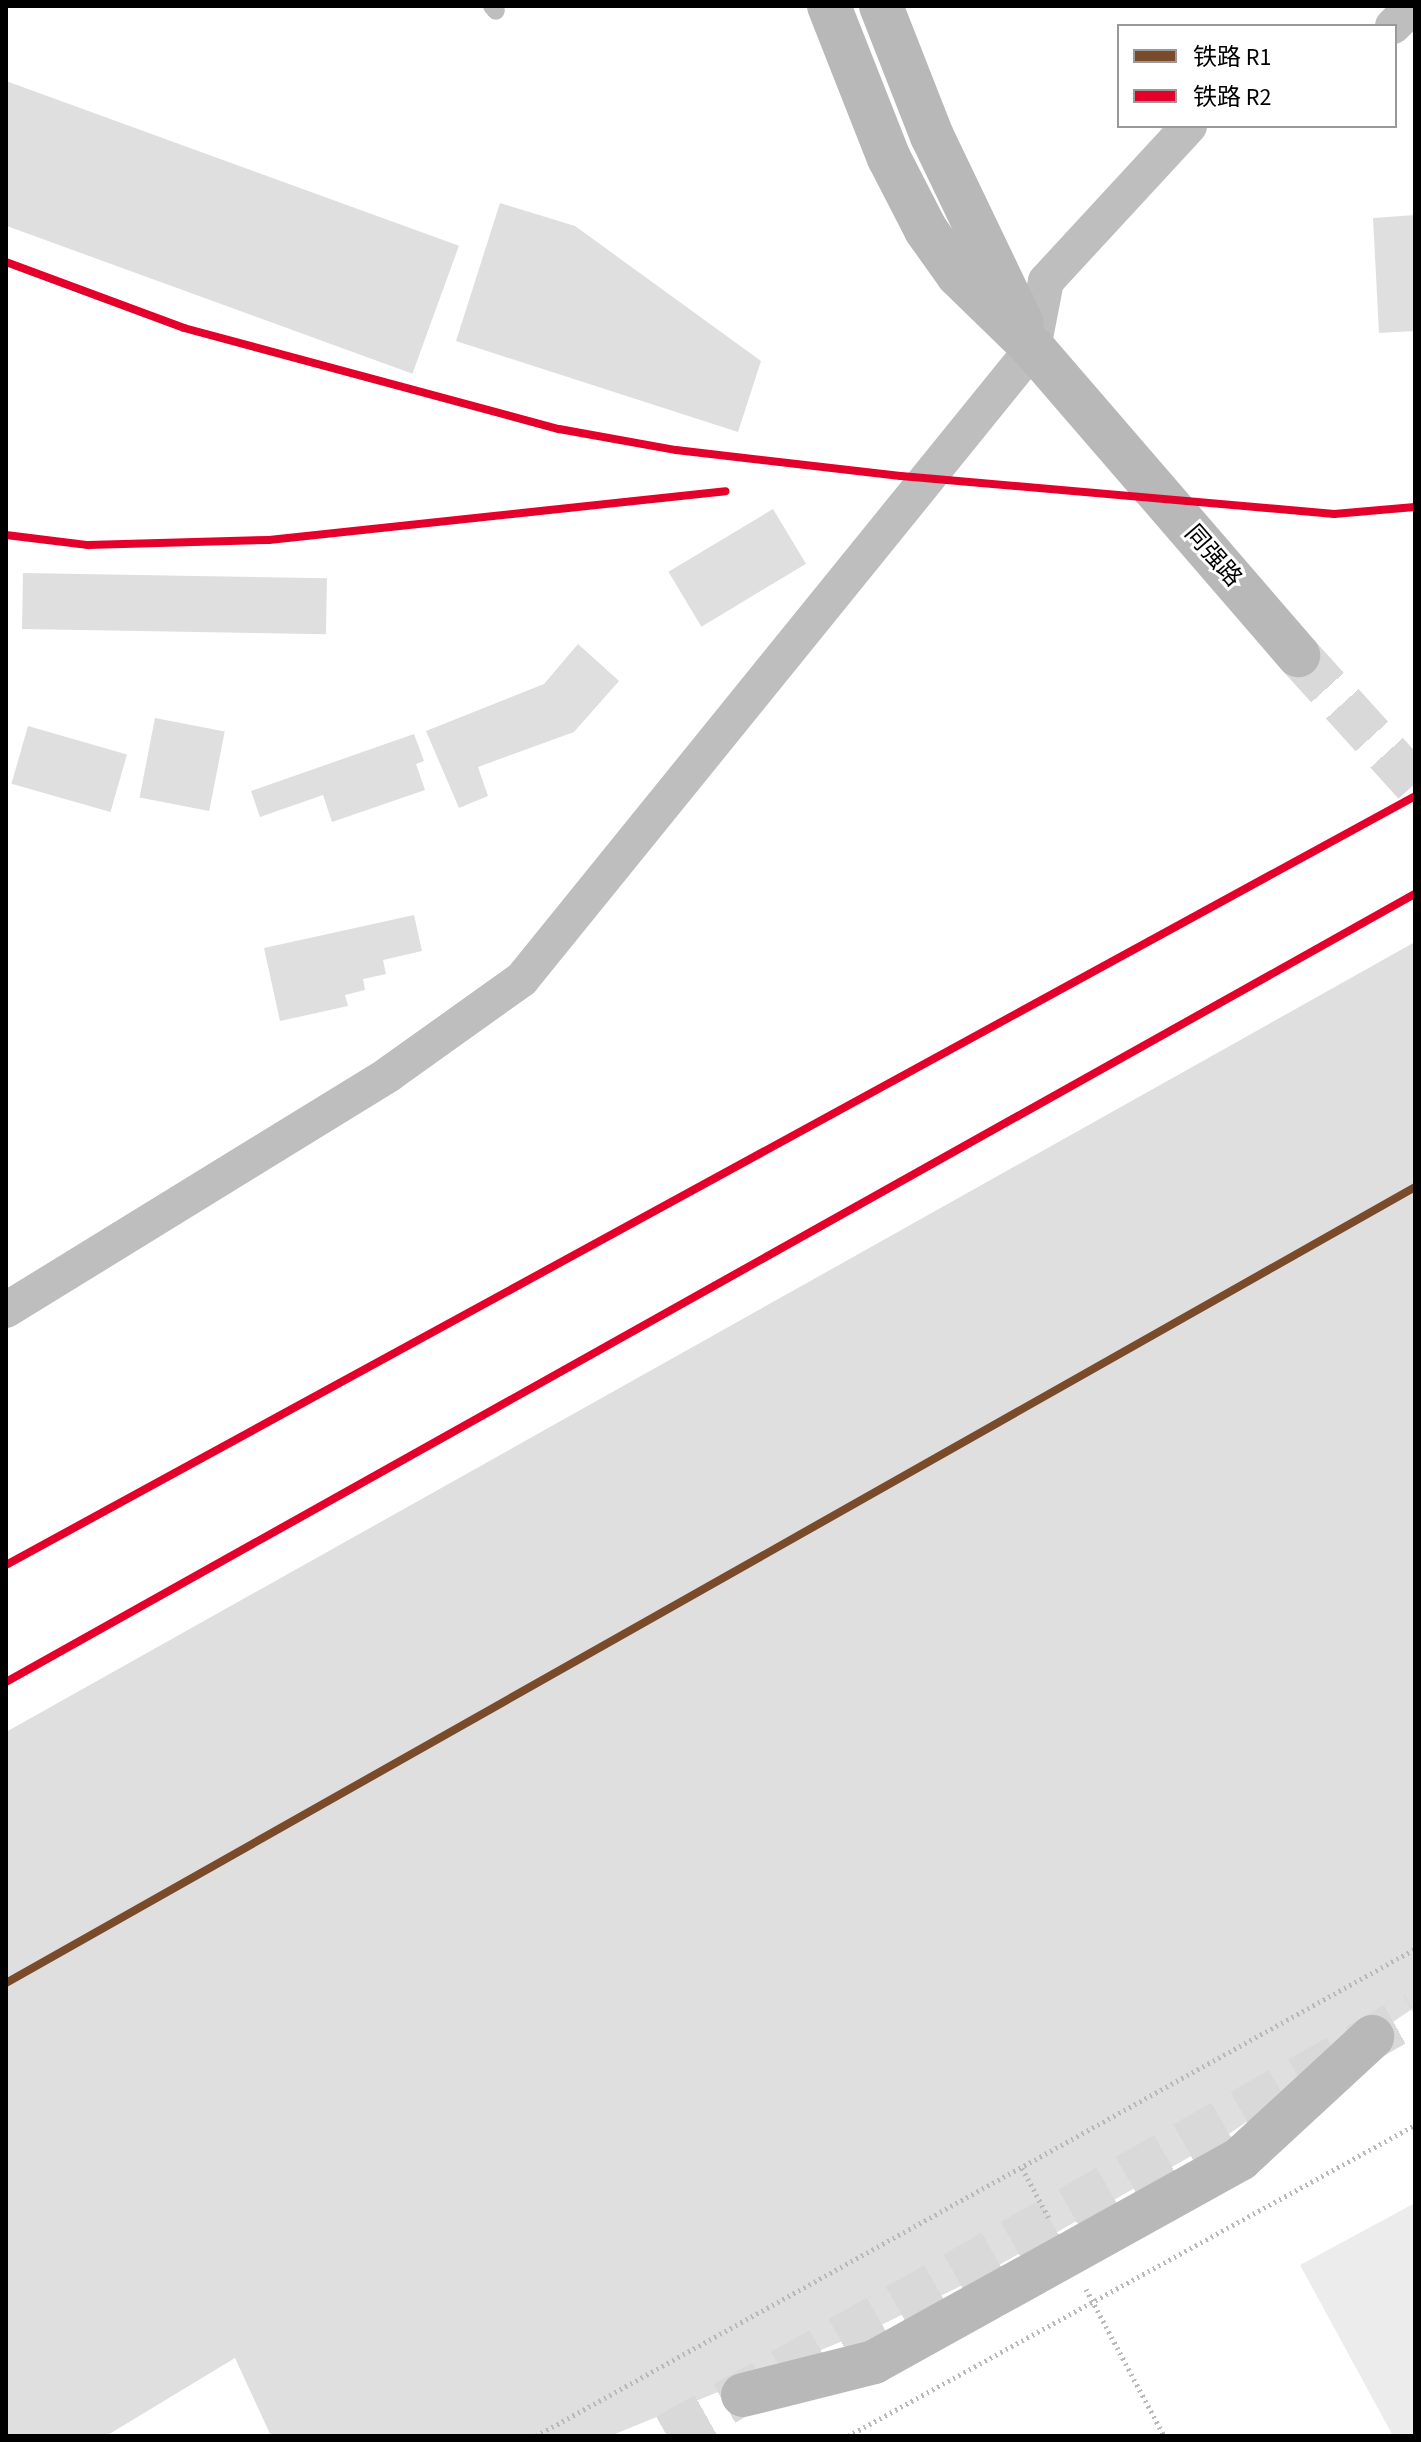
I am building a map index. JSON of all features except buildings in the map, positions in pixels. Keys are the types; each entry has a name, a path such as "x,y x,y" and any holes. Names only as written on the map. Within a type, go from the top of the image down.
{"main road":[{"name":"同强路","path":"829,6 889,158 926,230 958,275 1033,348 1298,655"},
{"name":"同强路","path":"881,6 932,136 1033,348"},
{"path":"743,2395 874,2362 1240,2159 1372,2037"}],"street":[{"path":"1395,24 1413,6"},
{"path":"6,1310 389,1074 522,979 1033,348 1046,281 1187,128"}],"path":[{"path":"536,2436 1415,1949"},
{"path":"848,2436 1091,2299 1415,2125"},
{"path":"1022,2168 1057,2233"},
{"path":"1084,2286 1164,2436"}],"shaded area":[{"path":"1415,2203 1415,2436 1393,2436 1300,2265"}],"tunnel":[{"path":"1298,655 1415,784"},
{"path":"667,2436 1415,2013"}],"rail line":[{"name":"R2","path":"6,262 184,328 559,429 676,450 901,476 1334,514 1415,507"},
{"name":"R2","path":"6,535 88,545 269,540 725,491"},
{"name":"R2","path":"6,1565 1415,796"},
{"name":"R2","path":"6,1682 1415,894"},
{"name":"R1","path":"6,1983 1415,1187"}]}
